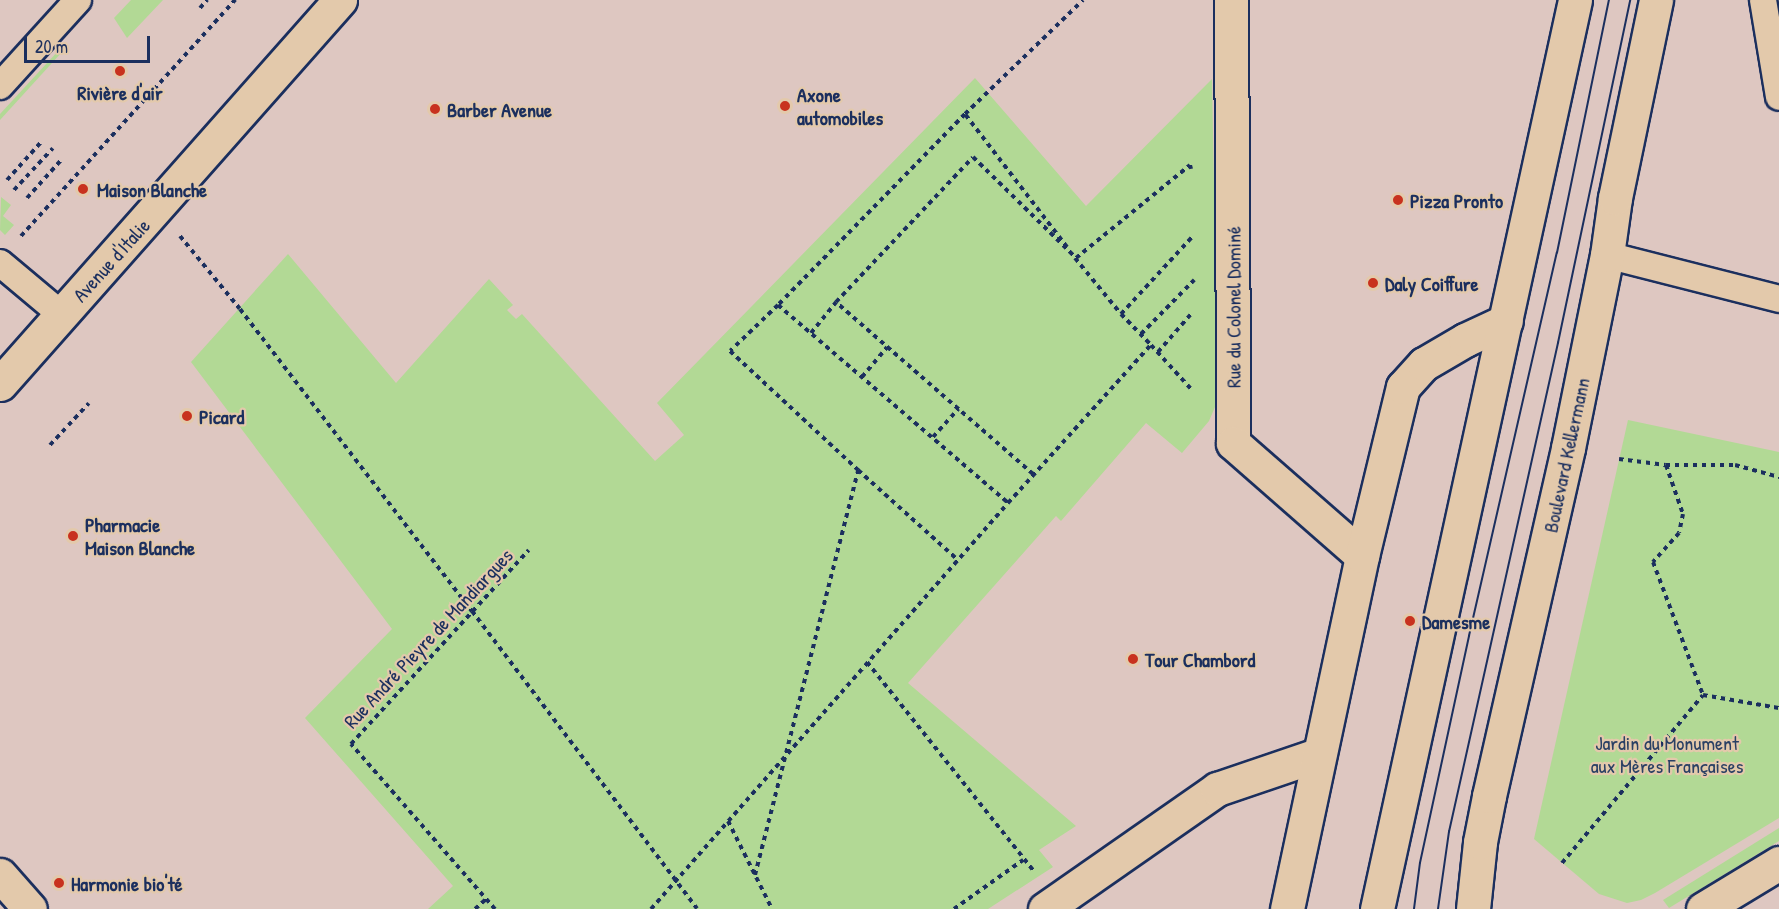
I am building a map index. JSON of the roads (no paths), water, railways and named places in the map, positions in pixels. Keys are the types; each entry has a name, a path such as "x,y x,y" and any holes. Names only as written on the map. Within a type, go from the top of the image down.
{"main road":[{"name":"Avenue d'Italie","path":"0,384 340,0"},
{"name":"Rue du Colonel Dominé","path":"1231,0 1233,443 1362,556"},
{"path":"1377,909 1575,0"},
{"name":"Boulevard Kellermann","path":"1473,909 1480,842 1489,796 1568,448 1607,255 1615,198 1656,0"},
{"path":"1287,909 1317,755 1402,387 1424,364 1506,321"},
{"path":"1045,909 1217,789 1317,755"},
{"path":"1702,909 1779,863"},
{"path":"0,875 30,909"}],"lane":[{"path":"0,86 78,0"},
{"path":"1763,0 1779,97"},
{"path":"1607,255 1779,299"},
{"path":"0,263 62,315"}],"tram line":[{"path":"1414,909 1420,863 1469,636 1557,253 1609,0"},
{"path":"1438,909 1449,832 1558,343 1630,0"}],"place":[{"name":"Rivière d'air","path":"120,71"},
{"name":"Axone automobiles","path":"785,106"},
{"name":"Barber Avenue","path":"435,109"},
{"name":"Maison Blanche","path":"83,189"},
{"name":"Pizza Pronto","path":"1398,200"},
{"name":"Daly Coiffure","path":"1373,283"},
{"name":"Picard","path":"187,416"},
{"name":"Pharmacie Maison Blanche","path":"73,536"},
{"name":"Damesme","path":"1410,621"},
{"name":"Tour Chambord","path":"1133,659"},
{"name":"Harmonie bio'té","path":"59,883"}],"park label":[{"name":"Jardin du Monument aux Mères Françaises","path":"1667,754"}]}
